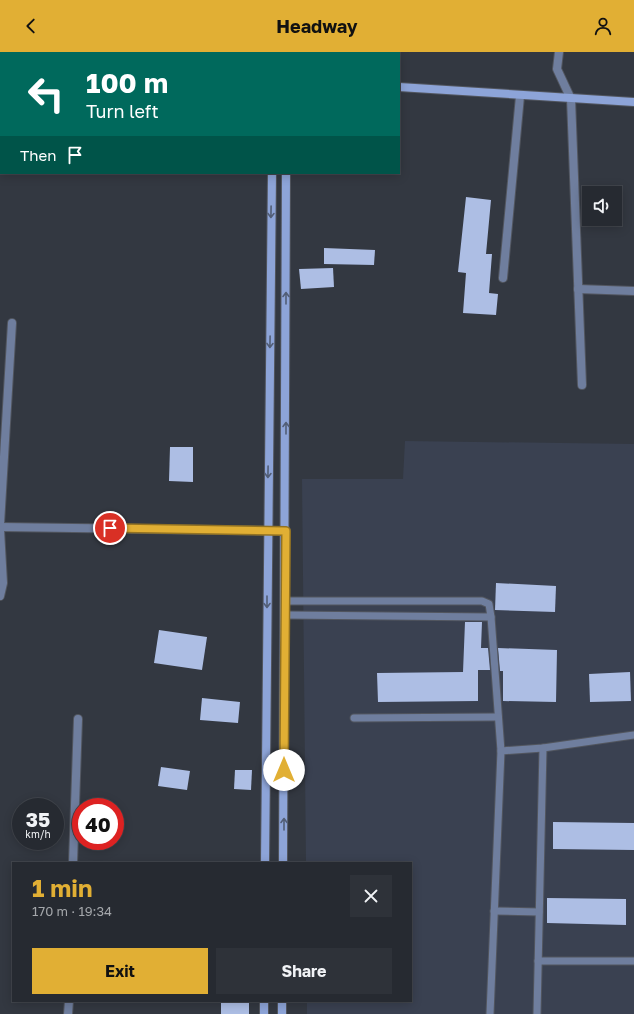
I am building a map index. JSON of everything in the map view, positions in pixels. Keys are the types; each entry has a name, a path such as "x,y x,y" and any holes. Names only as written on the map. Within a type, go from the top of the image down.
{"street":[{"path":"559,52 557,69 571,99 582,385"},
{"path":"400,87 520,96 634,102"},
{"path":"503,278 520,96"},
{"path":"265,862 272,174"},
{"path":"283,862 286,531 286,174"},
{"path":"578,289 634,291"},
{"path":"12,323 0,525 286,531"},
{"path":"0,530 3,583 0,596"},
{"path":"73,862 78,719"},
{"path":"68,1014 69,1002"},
{"path":"264,1002 264,1014"},
{"path":"282,1002 282,1014"}],"lane":[{"path":"285,600 482,601 488,604 491,617 501,751 490,1014"},
{"path":"285,615 491,617"},
{"path":"354,718 498,717"},
{"path":"501,751 543,748 634,736"},
{"path":"537,1014 543,748"},
{"path":"494,911 539,912"},
{"path":"538,961 634,961"}],"shaded area":[{"path":"405,441 634,444 634,1014 307,1014 307,1002 412,1002 412,862 306,862 302,479 403,479"}],"building":[{"path":"466,197 491,200 486,254 492,254 489,293 498,294 496,315 463,313 466,273 458,272"},
{"path":"324,248 375,250 374,265 324,264"},
{"path":"333,268 334,287 301,289 299,269"},
{"path":"170,447 193,447 193,482 169,481"},
{"path":"496,583 556,586 555,612 495,610"},
{"path":"465,622 482,622 481,648 488,648 490,670 478,670 478,701 378,702 377,673 463,672"},
{"path":"159,630 207,637 202,670 154,663"},
{"path":"498,648 557,650 556,702 503,701 503,671 500,671"},
{"path":"630,672 631,701 590,702 589,674"},
{"path":"202,698 240,702 238,723 200,720"},
{"path":"161,767 190,771 187,790 158,786"},
{"path":"235,770 252,770 251,790 234,789"},
{"path":"553,822 634,823 634,850 553,849"},
{"path":"547,898 626,899 626,925 547,923"},
{"path":"221,1002 249,1002 249,1014 221,1014"}],"route":[{"path":"110,528 286,531 284,770"}]}
